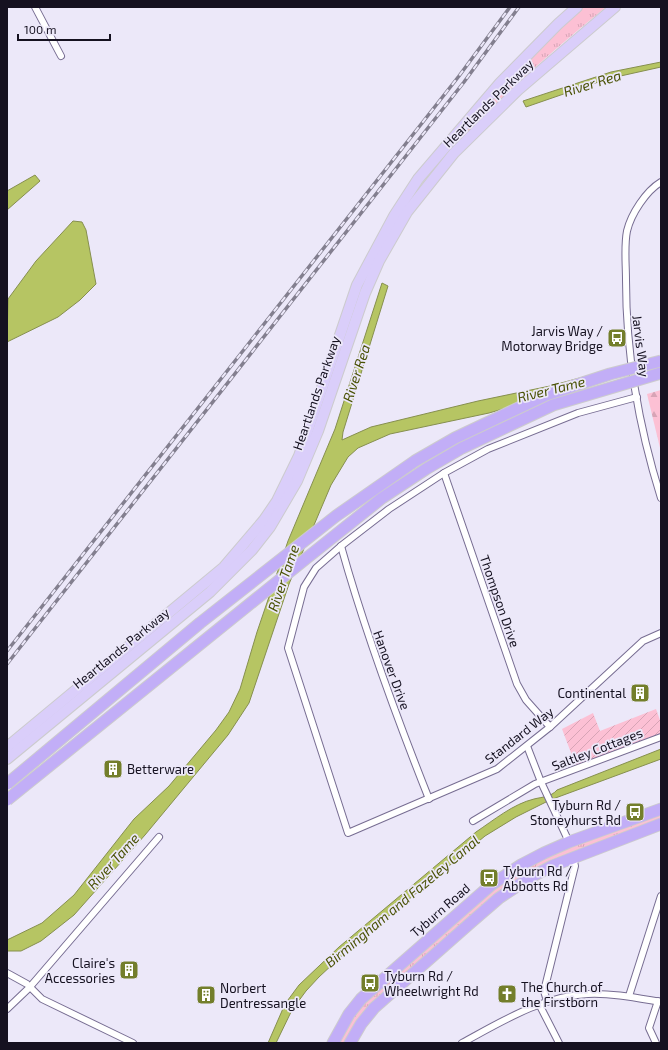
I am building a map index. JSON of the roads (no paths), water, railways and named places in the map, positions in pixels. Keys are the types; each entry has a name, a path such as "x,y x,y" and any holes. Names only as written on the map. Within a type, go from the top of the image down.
{"highway":[{"path":"7,784 200,624 336,516 415,461 455,438 546,395 610,374 661,360"},
{"path":"7,800 303,560 382,498 420,473 462,448 553,405 661,373"},
{"name":"Tyburn Road","path":"333,1043 349,1014 361,999 490,885 544,852 661,809"},
{"path":"350,1043 361,1024 374,1008 494,903 531,877 573,857 661,824"}],"main road":[{"name":"Heartlands Parkway","path":"7,747 224,567 264,520 277,500 299,456 357,286 394,216 418,179 500,83 558,24 577,7"},
{"name":"Heartlands Parkway","path":"7,759 210,592 252,550 270,527 298,481 318,431 365,293 379,261 408,212 454,153 464,143 518,90 615,7"}],"street":[{"path":"35,7 61,56"},
{"name":"Jarvis Way","path":"661,182 641,202 627,230 626,319 637,397 649,458 661,498"},
{"path":"341,546 389,509 444,473 488,449 578,413 637,397"},
{"name":"Thompson Drive","path":"444,473 517,684 526,700 550,727"},
{"name":"Hanover Drive","path":"341,546 362,619 387,691 429,799"},
{"name":"Standard Way","path":"341,546 316,568 304,587 288,648 348,834 497,769 550,727 643,641 661,633"},
{"name":"Saltley Cottages","path":"473,821 541,782 661,737"},
{"path":"527,746 541,782"},
{"name":"Saltley Cottages","path":"541,782 569,842"},
{"path":"7,1009 29,988 159,837"},
{"path":"548,1001 544,991 575,866 573,857"},
{"path":"630,996 661,896"},
{"path":"7,973 27,984 29,988 42,999 133,1043"},
{"path":"462,1043 539,1004 572,995 589,994 630,996 660,1001 649,1028 656,1043"},
{"path":"539,1004 559,1043"}],"water":[{"name":"River Rea","path":"661,62 661,67 607,79 526,107 523,101 611,72"},
{"path":"35,175 40,181 7,210 7,191"},
{"path":"73,221 82,222 86,230 96,284 80,300 58,317 7,342 8,299 36,261"},
{"path":"382,283 388,286 343,432 342,440 371,427 478,401 550,386 661,356 592,383 489,413 390,434 358,448 348,457 331,485 289,584 249,703 228,735 145,835 74,915 41,941 21,951 7,951 7,940 42,923 74,895 134,819 169,786 216,730 229,712 240,689 257,632 288,541 335,429"},
{"name":"Birmingham and Fazeley Canal","path":"661,749 661,759 550,800 516,817 485,836 349,949 319,977 292,1010 276,1043 268,1043 285,1004 299,985 339,947 476,832 504,813 526,801 549,795 557,790"}],"railway":[{"path":"7,651 459,76 510,7"},
{"path":"7,664 464,82 519,7"}],"place":[{"name":"Jarvis Way / Motorway Bridge","path":"617,338"},
{"name":"Continental","path":"640,693"},
{"name":"Betterware","path":"113,769"},
{"name":"Tyburn Rd / Stoneyhurst Rd","path":"635,812"},
{"name":"Tyburn Rd / Abbotts Rd","path":"489,878"},
{"name":"Claire's Accessories","path":"129,970"},
{"name":"Tyburn Rd / Wheelwright Rd","path":"370,983"},
{"name":"The Church of the Firstborn","path":"507,994"},
{"name":"Norbert Dentressangle","path":"206,995"}],"water label":[{"name":"River Tame","path":"551,389"},
{"name":"River Tame","path":"283,578"},
{"name":"River Tame","path":"113,861"}]}
